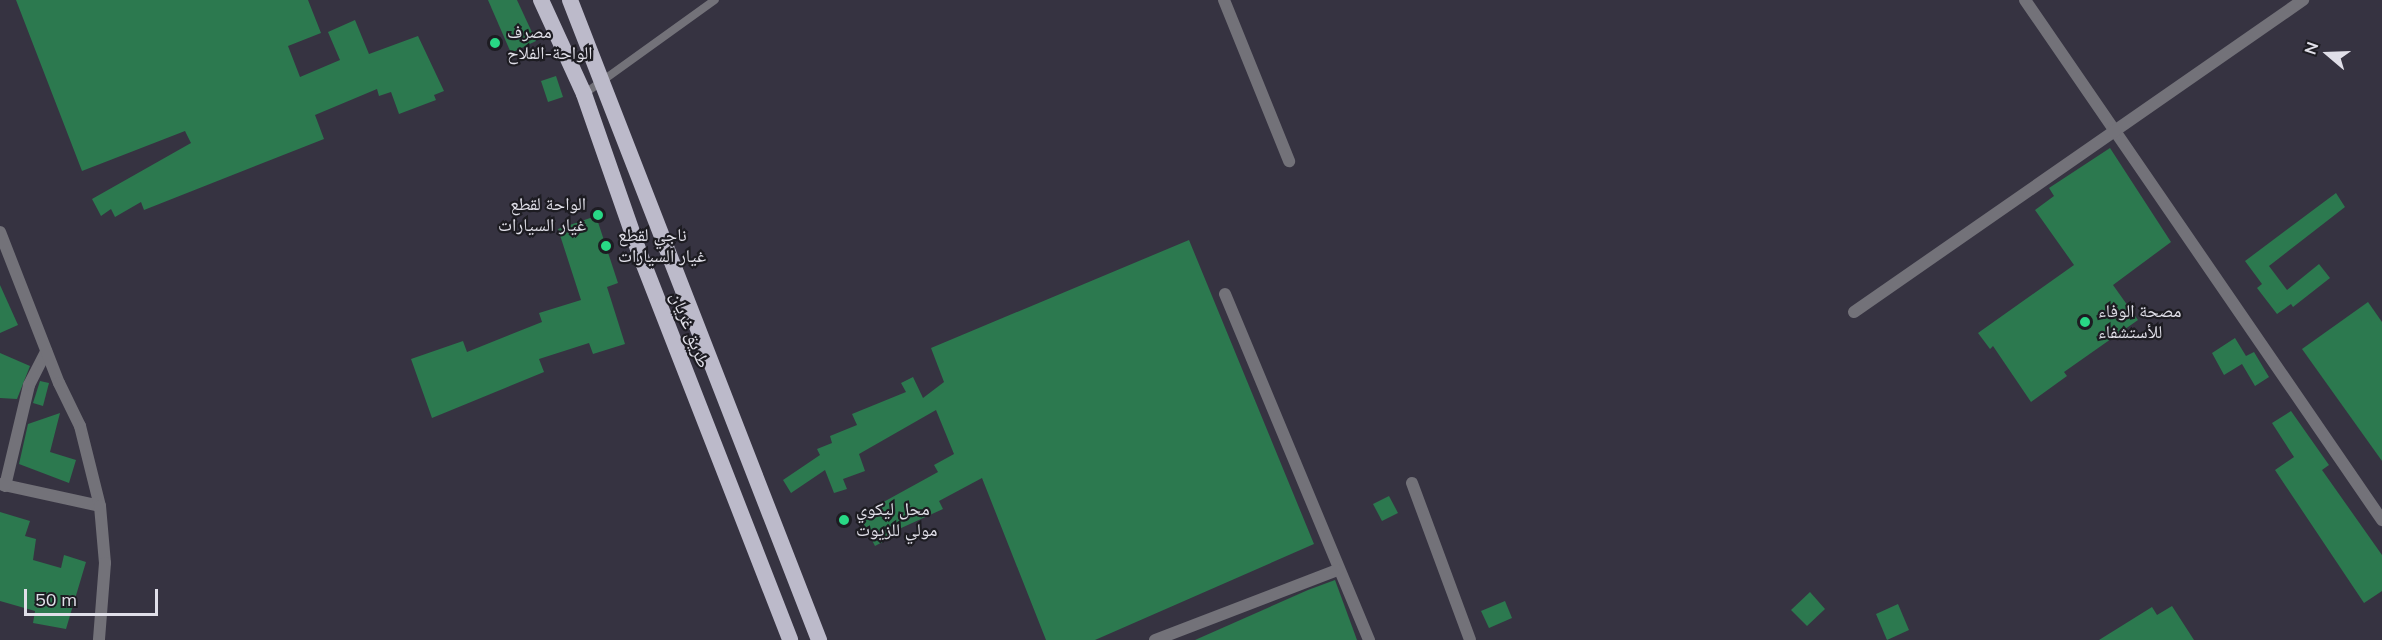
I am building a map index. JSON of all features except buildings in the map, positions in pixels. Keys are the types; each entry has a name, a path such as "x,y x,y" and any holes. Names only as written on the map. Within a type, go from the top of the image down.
{"highway":[{"name":"طريق غريان","path":"541,0 584,94 639,252 790,640"},
{"name":"طريق غريان","path":"570,0 604,81 660,236 819,640"}],"street":[{"path":"1224,0 1289,161"},
{"path":"2025,0 2382,520"},
{"path":"1854,312 2302,0"},
{"path":"0,232 46,351 80,426 100,506 105,563 99,638"},
{"path":"1225,294 1337,570 1369,640"},
{"path":"46,351 29,385 3,485 100,506"},
{"path":"1412,483 1470,640"},
{"path":"1155,640 1337,570"}],"lane":[{"path":"584,94 715,0"}],"place":[{"name":"مصرف الواحة-الفلاح","path":"495,43"},
{"name":"الواحة لقطع غيار السيارات","path":"598,215"},
{"name":"ناجي لقطع غيار السيارات","path":"606,246"},
{"name":"مصحة الوفاء للأستشفاء","path":"2085,322"},
{"name":"محل ليكوي مولي للزيوت","path":"844,520"}]}
